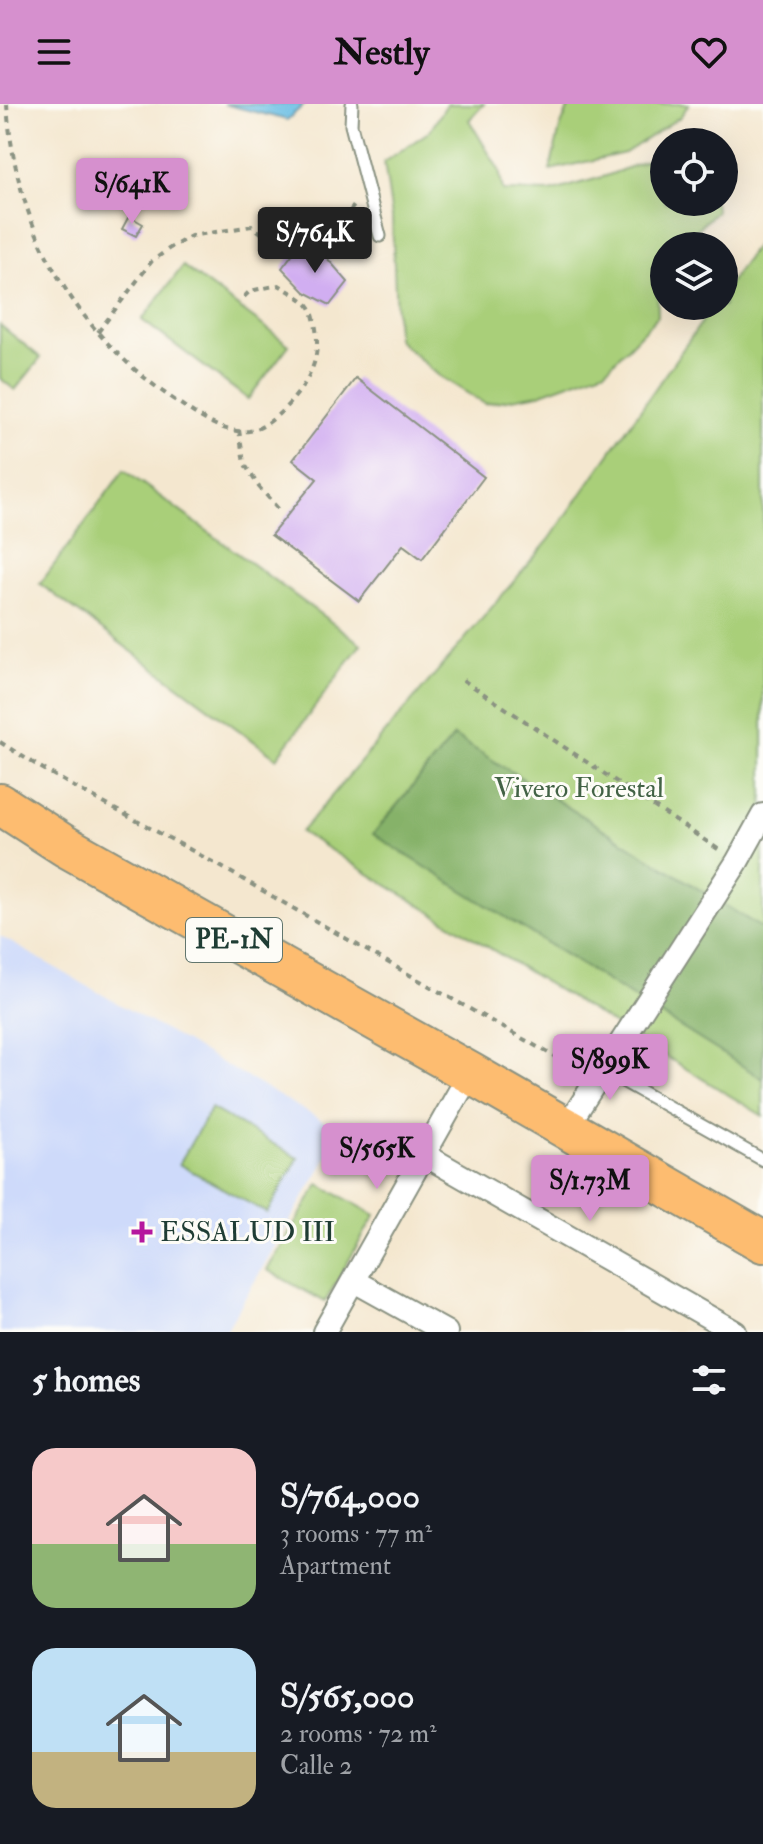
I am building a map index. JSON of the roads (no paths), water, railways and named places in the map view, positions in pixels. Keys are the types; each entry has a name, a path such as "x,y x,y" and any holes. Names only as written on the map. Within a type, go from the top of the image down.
{"highway":[{"name":"PE-1N","path":"0,804 65,846 470,1073 763,1242"}],"street":[{"path":"566,1128 737,862 763,815"},
{"path":"324,1332 470,1073"},
{"path":"423,1154 735,1332"},
{"path":"354,1281 446,1332"}],"lane":[{"path":"352,104 351,125 380,236"},
{"path":"600,1075 763,1160"}],"water":[{"path":"224,104 305,104 287,120"}],"place":[{"name":"ESSALUD III","path":"142,1232"}],"park label":[{"name":"Vivero Forestal","path":"579,788"}]}
